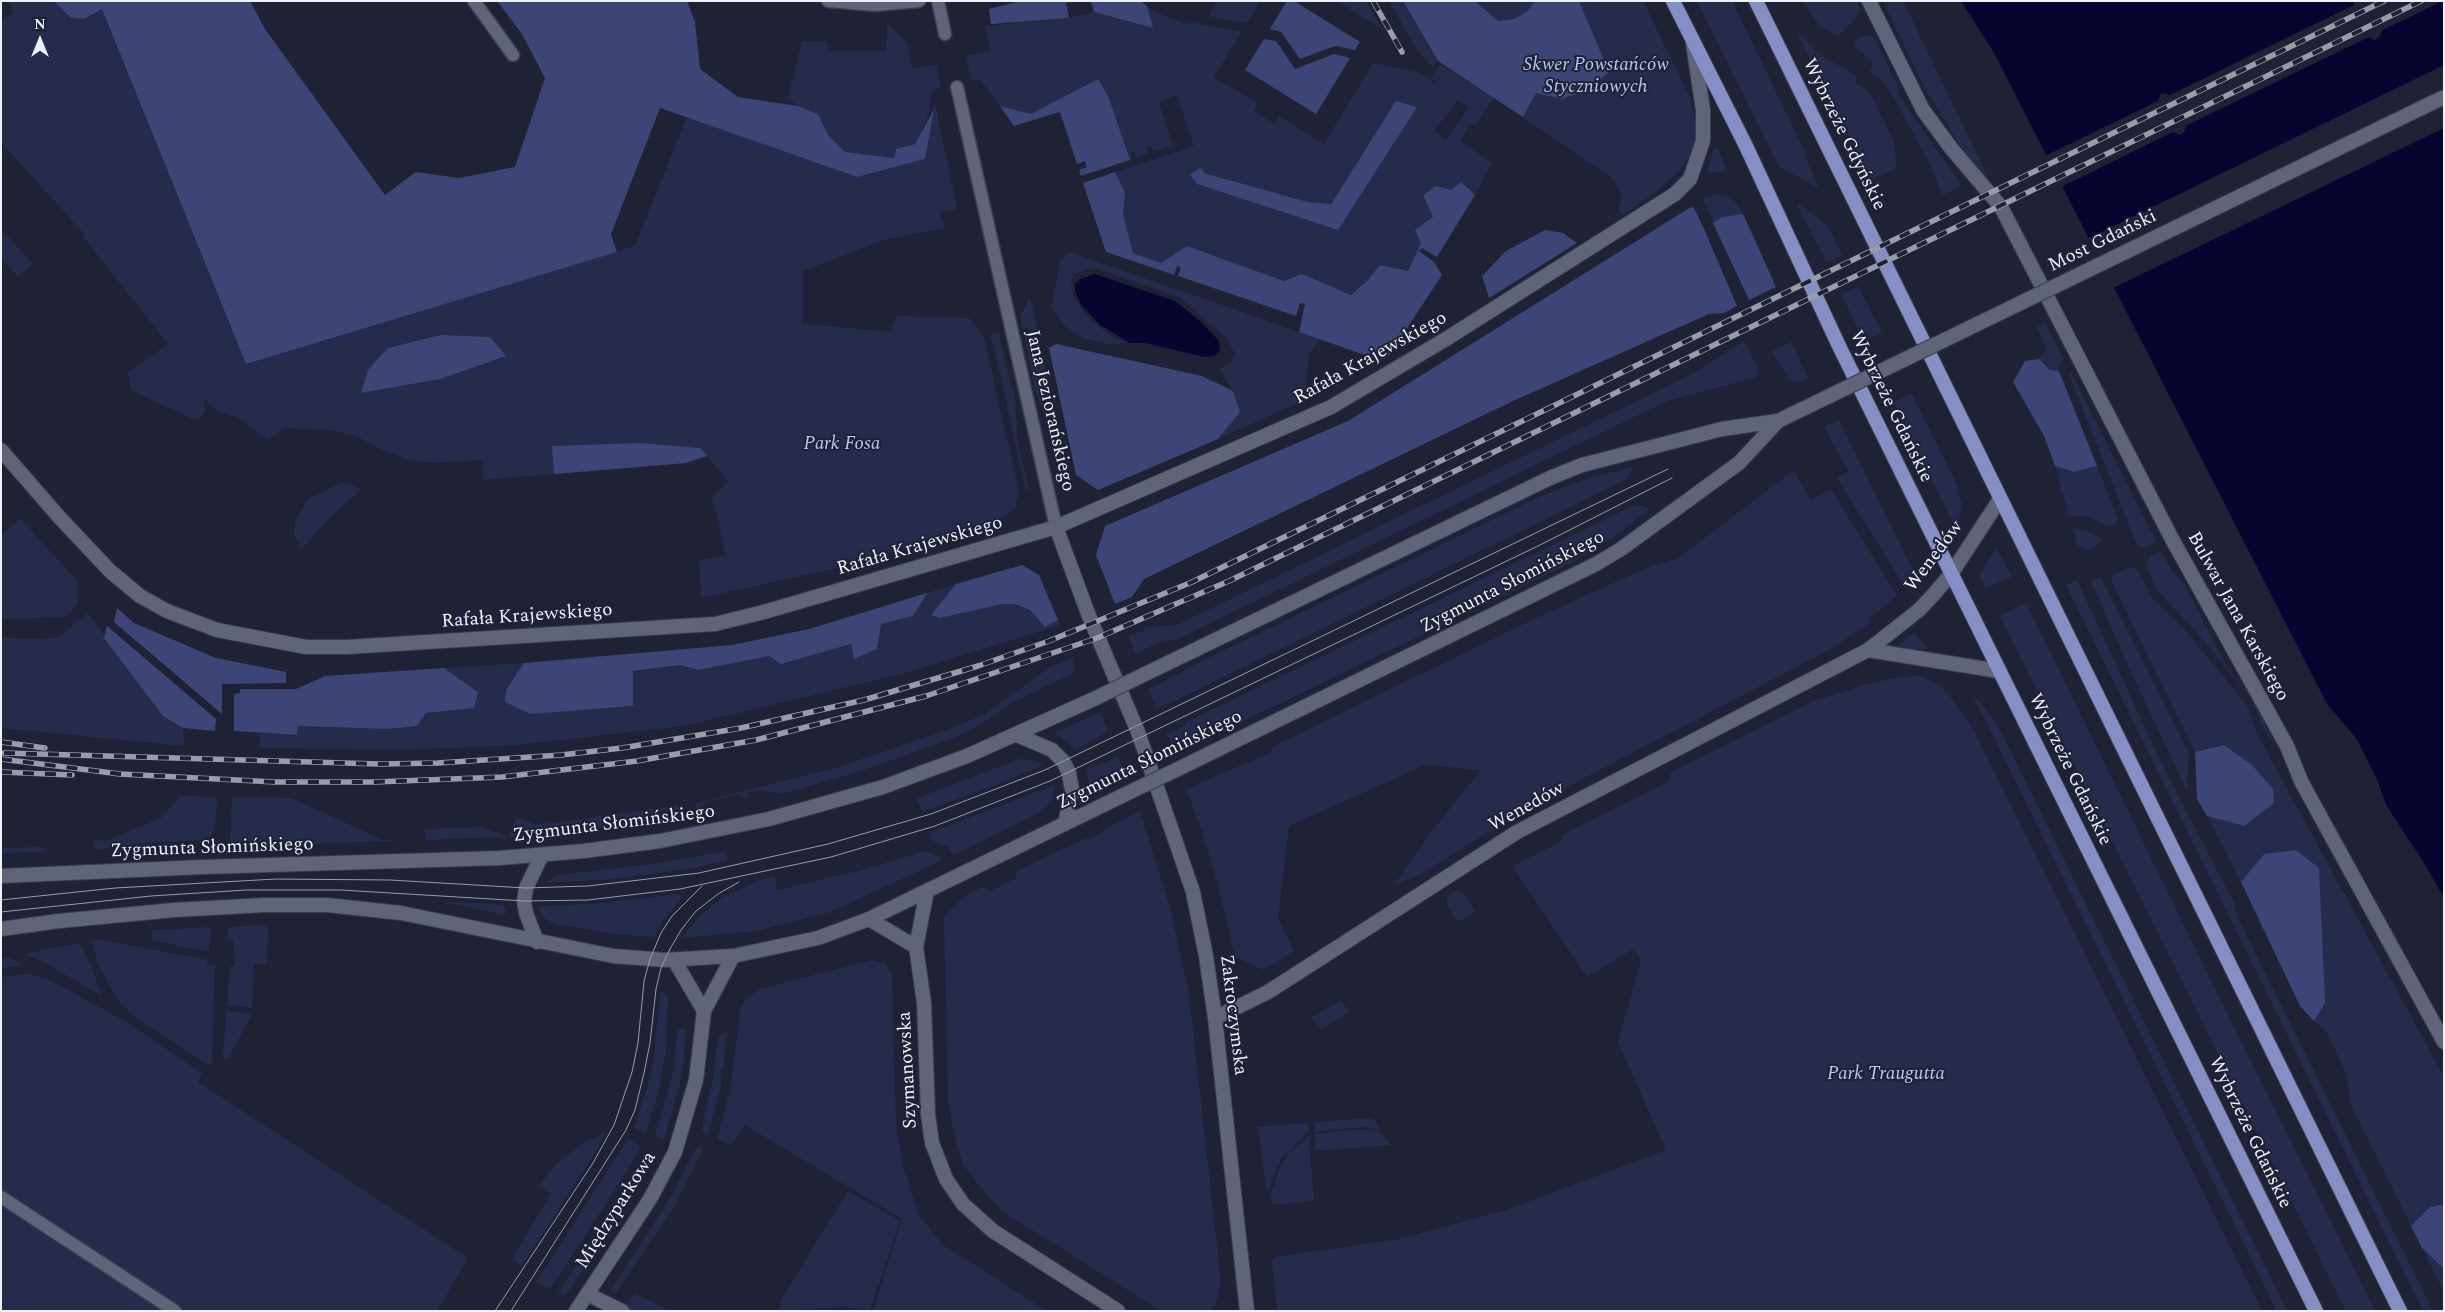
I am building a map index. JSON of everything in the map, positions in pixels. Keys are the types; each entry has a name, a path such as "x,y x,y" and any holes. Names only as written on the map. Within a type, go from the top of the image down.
{"main road":[{"path":"1673,1 1693,40"},
{"name":"Wybrzeże Gdyńskie","path":"1756,1 2000,498"},
{"name":"Wybrzeże Gdańskie","path":"1693,40 1794,244 1839,346 1998,671 2316,1311"},
{"path":"2000,498 2400,1311"}],"street":[{"name":"Bulwar Jana Karskiego","path":"1868,1 1923,110 1956,155 2001,207 2172,539 2287,746 2301,781 2444,1042"},
{"name":"Rafała Krajewskiego","path":"1,450 110,571 140,596 167,611 218,630 306,647 347,647 715,624 764,612 1056,526 1331,407 1446,340 1675,194 1690,179 1704,141 1704,110 1693,40"},
{"name":"Most Gdański","path":"1778,421 2444,96"},
{"name":"Zygmunta Słomińskiego","path":"1,876 255,865 456,860 542,855 669,840 777,817 926,772 1016,735 1552,477 1582,465 1722,428 1778,421"},
{"name":"Zygmunta Słomińskiego","path":"1,929 164,910 300,904 352,906 393,911 613,956 674,960 733,956 818,938 869,919 1596,564 1621,549 1739,463 1778,421"},
{"name":"Wenedów","path":"1215,1018 1268,992 1517,832 1868,650 1919,610 1951,574 2000,498"},
{"name":"Jana Jeziorańskiego","path":"1056,526 1090,616 1138,732"},
{"path":"1868,650 1998,671"},
{"name":"Zakroczymska","path":"1138,732 1193,892 1206,956 1215,1018 1247,1311"},
{"path":"1016,735 1052,750 1064,761 1069,773 1072,790 1065,824"},
{"path":"538,942 526,913 524,901 526,888 542,855"},
{"name":"Szymanowska","path":"927,891 916,947 924,1003 928,1114 932,1143 946,1179 962,1204 992,1231 1118,1311"},
{"path":"869,919 916,947"},
{"name":"Międzyparkowa","path":"576,1311 650,1199 675,1152 696,1080 704,1011 733,956"},
{"path":"674,960 704,1011"},
{"path":"587,1294 622,1311"}],"lane":[{"path":"474,1 513,55"},
{"path":"828,1 875,6 920,1"},
{"path":"938,1 945,34"},
{"name":"Jana Jeziorańskiego","path":"957,87 1056,526"},
{"path":"1,1197 175,1311"}],"green space":[{"name":"Park Fosa","path":"9,1 99,1 246,364 635,246 687,117 857,177 925,159 935,103 957,209 940,212 945,228 884,240 803,271 803,324 892,332 892,324 898,316 969,318 984,338 1019,492 1015,508 1005,516 850,565 701,598 699,560 726,556 712,497 728,482 707,456 686,463 483,480 482,460 435,463 412,461 382,450 358,437 330,430 284,428 269,440 239,418 217,411 204,398 205,411 202,417 195,420 131,390 128,372 168,344 84,238 85,235 1,142 1,21 13,13"},
{"path":"54,1 250,1 265,29 385,195 416,172 459,178 515,167 545,78 522,34 497,1 687,1 695,22 700,69 738,97 798,106 818,114 828,135 845,152 894,158 896,149 915,144 934,109 925,159 857,177 660,108 611,234 617,252 246,364 102,9 84,19 70,17"},
{"path":"1020,1 1073,1 1066,3 1069,18 991,24 989,9"},
{"path":"1091,1 1140,1 1147,6 1153,28 1094,12"},
{"path":"1216,1 1260,1 1246,24 1209,16"},
{"path":"1287,1 1294,1 1360,42 1355,50 1335,46 1300,59 1281,32 1270,29"},
{"path":"1336,1 1366,1 1382,29"},
{"path":"1389,1 1402,1 1437,61 1433,67 1417,50"},
{"name":"Skwer Powstańców Styczniowych","path":"1403,1 1643,1 1691,100 1697,130 1693,151 1680,170 1655,193 1622,215 1618,209 1621,199 1620,190 1611,177 1494,98 1475,126 1470,123 1461,141 1492,163 1475,195 1461,182 1451,190 1423,195 1433,217 1408,271 1380,265 1367,281 1351,295 1302,274 1284,281 1187,246 1161,263 1133,253 1123,214 1125,193 1115,172 1194,146 1177,95 1159,102 1173,146 1153,152 1151,145 1146,147 1149,153 1136,158 1133,150 1131,151 1133,158 1130,160 1109,98 1044,109 1031,114 1000,106 980,79 971,81 966,56 990,51 985,26 1069,18 1094,12 1152,28 1147,6 1164,16 1189,25 1190,22 1241,32 1214,77 1258,103 1254,111 1275,124 1279,116 1324,144 1373,63 1421,73 1436,84 1437,82 1431,78 1440,64 1491,96 1438,61","holes":["1458,100 1469,107 1446,140 1434,131","1396,101 1338,229 1198,184 1190,175 1201,168 1204,173 1308,202 1331,204"]},
{"name":"Skwer Powstańców Styczniowych","path":"1403,1 1475,1 1498,21 1514,19 1528,11 1535,1 1579,1 1609,72 1587,90 1562,99 1536,93 1523,117 1438,61"},
{"path":"1697,1 1732,1 1807,156 1806,159 1819,189 1779,166"},
{"path":"1802,1 1857,1 1860,9 1856,18 1838,36 1820,26"},
{"path":"1885,1 1903,1 1987,175 1984,176 1957,141 1925,88 1884,4"},
{"path":"887,24 907,42 913,69 936,64 941,88 933,90 927,119 915,144 896,149 894,158 845,152 828,135 818,114 798,106 788,98 802,41 827,41 828,51 886,51"},
{"path":"1794,28 1820,55 1856,75 1856,84 1866,89 1872,97 1895,144 1896,169 1871,179"},
{"path":"1867,35 1875,38 1900,91 1898,94 1962,186 1942,195 1930,164 1893,96 1882,80 1870,71 1873,64 1870,59 1855,47 1855,42 1858,38"},
{"path":"1264,39 1276,41 1295,69 1334,54 1350,58 1316,114 1245,70"},
{"path":"1098,79 1109,98 1130,160 1081,176 1079,170 1087,167 1085,161 1077,164 1060,112 1014,126 1000,106 1031,114"},
{"path":"1396,101 1417,107 1338,230 1197,184 1190,175 1201,167 1204,173 1308,202 1331,204"},
{"path":"1718,148 1727,171 1707,173 1713,151"},
{"path":"1115,172 1125,193 1123,214 1133,253 1161,263 1187,246 1284,281 1302,274 1351,295 1367,281 1380,265 1408,271 1421,243 1415,230 1433,217 1423,195 1436,186 1451,190 1461,182 1475,195 1437,257 1422,248 1419,251 1434,262 1442,275 1390,354 1384,359 1376,359 1299,332 1305,304 1300,303 1296,316 1178,276 1181,267 1177,266 1174,275 1106,252 1083,183"},
{"path":"1718,194 1727,196 1735,202 1743,214 1722,217 1713,223 1703,198"},
{"path":"1799,204 1820,219 1830,231 1842,255 1827,263 1797,205"},
{"path":"1691,207 1694,208 1704,229 1737,306 1724,313 1709,314 1513,401 1144,579 1132,597 1115,604 1096,555 1105,526 1348,421"},
{"path":"1743,214 1776,287 1749,300 1713,223 1722,217"},
{"path":"1,229 33,264 18,277 1,258"},
{"path":"1545,230 1563,233 1577,243 1489,298 1482,276 1506,251"},
{"path":"1069,252 1320,339 1309,354 1305,393 1316,395 1218,439 1240,412 1233,391 1220,369 1230,363 1235,354 1227,339 1180,297 1094,268 1074,274 1071,283 1073,297 1088,318 1113,337 1127,343 1106,344 1081,337 1065,326 1051,307 1060,262"},
{"path":"1858,286 1882,333 1864,341 1841,294"},
{"path":"1030,297 1038,332 1022,327 1020,316"},
{"path":"2045,323 2064,359 2058,367 2059,371 2050,370 2039,359 2046,348 2037,327"},
{"path":"999,333 1011,387 1013,387 1015,394 1018,446 1029,489 1026,490 991,335"},
{"path":"1024,334 1039,339 1069,476 1066,476 1034,387"},
{"path":"441,335 490,337 506,356 440,379 361,393 368,370 388,348"},
{"path":"1744,341 1758,369 1757,377 1667,401 1178,639 1162,641 1135,654 1129,636 1145,630 1144,627 1177,625 1694,373"},
{"path":"1791,342 1808,378 1801,381 1793,382 1789,379 1771,351"},
{"path":"1056,344 1202,376 1233,391 1240,412 1218,439 1098,490 1076,475 1049,348"},
{"path":"2039,359 2050,370 2059,371 2097,466 2074,472 2055,466 2044,436 2013,382 2025,361"},
{"path":"2070,370 2156,542 2143,548 2137,545 2069,374"},
{"path":"1911,393 1956,483 1960,500 1962,500 1957,531 1894,402"},
{"path":"1839,420 1913,571 1913,574 1902,582 1837,478 1849,472 1824,427"},
{"path":"640,443 700,448 707,456 686,463 554,474 552,446"},
{"path":"2055,466 2074,472 2097,466 2118,519 2114,526 2108,526 2085,516 2069,516"},
{"path":"1632,467 1630,475 1625,480 1177,700 1156,708 1149,689 1204,660 1539,497 1586,479"},
{"path":"1794,470 1810,500 1831,489 1897,596 1870,618 1871,622 1831,649 1529,807 1419,875 1394,885 1432,831 1481,770 1425,765 1289,826 1278,919 1294,951 1264,970 1235,957 1215,874 1200,825 1186,789 1270,753 1272,748 1280,743 1538,617 1649,567 1678,558"},
{"path":"341,483 355,486 361,490 331,516 301,550 294,533 295,522 308,499"},
{"path":"1637,504 1649,509 1617,535 1571,563 1175,754 1167,734 1186,725 1186,722"},
{"path":"20,518 78,582 77,605 65,617 1,619 1,535"},
{"path":"2073,528 2088,531 2103,539 2093,549 2084,549 2077,545"},
{"path":"1997,548 2012,577 1985,588 1979,575"},
{"path":"2161,552 2172,571 2183,582 2227,667 2252,697 2279,753 2265,731 2251,698 2195,630 2157,590 2145,564 2151,555"},
{"path":"1022,565 1039,575 1058,620 1045,627 1030,610 1015,604 1002,604 940,618 931,615 956,584"},
{"path":"2131,567 2138,571 2153,599 2187,632 2247,706 2256,732 2444,1077 2444,1204 2430,1207 2411,1226 2350,1103 2346,1073 2326,1031 2314,1021 2325,1003 2264,854 2241,882 2207,816 2244,826 2224,745 2195,752 2111,580 2112,575"},
{"path":"2097,577 2101,578 2189,754 2187,789 2190,797 2131,672 2091,581"},
{"path":"2077,580 2157,754 2234,903 2239,920 2433,1311 2423,1311 2066,585"},
{"path":"956,584 931,615 940,618 1002,604 1015,604 1030,610 1045,627 1058,620 1060,625 909,672 684,726 517,745 403,750 259,748 260,733 296,735 298,726 386,729 426,713 474,708 478,692 444,668 524,663 506,690 680,665 698,670 769,655 781,664 851,644 854,659 877,649 881,624 913,616 927,593"},
{"path":"927,593 913,616 881,624 877,649 854,659 851,644 781,664 769,656 698,670 680,665 633,671 633,706 530,714 505,702 506,690 524,663 732,645 809,629"},
{"path":"2026,603 2375,1311 2346,1311 2000,616"},
{"path":"117,608 134,623 216,658 286,672 286,683 222,684 222,714 114,622"},
{"path":"88,613 163,716 183,728 184,746 1,728 1,637 24,639 57,638"},
{"path":"107,626 216,719 215,731 183,728 163,716 104,638"},
{"path":"1914,632 1928,649 1894,649"},
{"path":"1072,658 1075,669 1073,673 1012,703 977,727 956,737 867,769 782,794 760,790 748,792 749,797 742,798 740,794 705,802 705,806 697,808 696,803 832,769 950,729 985,714 1050,667"},
{"path":"444,668 478,692 474,708 426,713 417,726 386,729 298,726 297,735 234,731 234,694 240,693 240,689 296,689 325,676"},
{"name":"Park Traugutta","path":"1921,676 1939,685 1949,695 1973,729 2262,1311 1277,1311 1272,1261 1275,1257 1399,1239 1506,1210 1666,1150 1618,1042 1641,959 1633,949 1587,977 1512,866 1561,842 1562,835 1669,782 1671,772 1814,701 1864,685 1899,677"},
{"path":"1972,693 1991,716 2001,732 2287,1311 2277,1311"},
{"path":"1101,712 1108,731 1076,750 1055,732"},
{"path":"2224,745 2252,765 2273,789 2274,803 2244,826 2207,816 2197,799 2195,752"},
{"path":"1118,757 1126,777 1087,798 1088,780 1086,770"},
{"path":"1020,759 1033,760 1044,765 922,812 917,798"},
{"path":"1054,785 1052,800 1042,811 953,855 949,847 931,840 929,833"},
{"path":"180,796 217,797 215,829 208,840 140,843 95,850 93,841 108,840 161,818"},
{"path":"232,797 292,798 383,840 411,840 230,847"},
{"path":"684,805 684,810 662,811 645,822 509,837 516,817 536,824 553,823"},
{"path":"1140,811 1170,908 1189,994 1221,1281 1217,1302 1210,1311 1161,1311 1005,1213 989,1198 963,1165 952,1125 948,1099 944,919 947,913 963,897 982,887 991,891 1015,879 1017,871 1086,838 1090,840 1114,824"},
{"path":"482,827 509,837 425,840 425,829"},
{"path":"44,847 43,852 1,853 1,848"},
{"path":"2296,850 2319,868 2325,1003 2314,1021 2300,1006 2241,882 2264,854"},
{"path":"725,851 727,861 693,868 616,879 544,883 558,875 659,863"},
{"path":"926,851 940,857 941,861 830,912 757,931 681,938 701,915 721,898 757,881 774,876 778,890 858,871"},
{"path":"1457,890 1465,894 1475,911 1458,922 1447,905 1447,896"},
{"path":"680,894 682,898 664,919 654,937 613,934 555,924 544,918 538,906 590,904"},
{"path":"439,901 504,905 506,913 504,915"},
{"path":"268,925 267,964 254,964 252,1008 227,1005 230,966 235,966 233,940 228,940 228,927"},
{"path":"212,927 209,952 151,940 152,930"},
{"path":"98,939 207,960 207,965 215,966 212,1062 208,1065 132,1015 117,999 97,962 92,940"},
{"path":"79,943 88,959 101,993 100,995 47,964 24,954"},
{"path":"9,957 24,965 1,969 1,959"},
{"path":"872,960 885,963 892,976 896,1125 903,1164 918,1214 943,1245 1047,1311 873,1311 902,1219 745,1125 732,1145 717,1140 730,1090 740,1011 744,1002 759,989"},
{"path":"29,974 48,979 128,1023 203,1074 198,1082 468,1258 437,1311 1,1311 1,977"},
{"path":"660,992 665,993 668,999 666,1051 658,1093 646,1133 634,1128 648,1084 654,1057"},
{"path":"1341,1000 1349,1012 1322,1029 1311,1018"},
{"path":"226,1011 252,1014 228,1059 223,1058"},
{"path":"677,1029 686,1029 684,1058 679,1088 664,1139 655,1136 674,1069"},
{"path":"727,1032 723,1070 721,1069 720,1073 722,1073 721,1085 708,1136 703,1131 702,1126 712,1085 718,1039 721,1034"},
{"path":"1373,1118 1381,1131 1363,1127 1315,1132 1314,1122"},
{"path":"1308,1123 1309,1131 1281,1159 1267,1193 1258,1127"},
{"path":"1373,1130 1382,1133 1391,1145 1315,1151 1315,1134"},
{"path":"605,1132 598,1148 522,1266 512,1259 551,1194 539,1186 556,1164 582,1144"},
{"path":"1309,1136 1314,1201 1272,1205 1271,1194 1279,1169 1289,1153"},
{"path":"628,1139 641,1146 622,1179 550,1289 536,1282"},
{"path":"699,1147 703,1147 702,1152 673,1209 615,1294 610,1291 669,1200 694,1151"},
{"path":"649,1151 655,1155 641,1182 564,1298 558,1293 634,1179"},
{"path":"848,1191 900,1221 870,1310 843,1307 781,1311 779,1303"},
{"path":"2444,1204 2444,1269 2422,1248 2411,1226 2430,1207"},
{"path":"2422,1248 2444,1269 2444,1292"},
{"path":"634,1293 670,1311 623,1311"}],"shaded area":[{"path":"1961,1 2354,1 2353,7 2368,37 2375,40 2382,32 2368,1 2444,1 2444,898 2426,866 2386,805 2376,777 2356,738 2327,704 1993,51","holes":["2403,92 2413,97 2423,123 2414,126 2400,97","2161,93 2171,95 2186,127 2184,132 2180,135 2173,132 2158,102","2209,187 2216,191 2227,221 2219,223 2204,192"]},
{"path":"1095,274 1175,301 1199,320 1219,341 1220,351 1214,356 1204,357 1145,343 1130,343 1100,325 1081,305 1075,292 1075,284 1080,279"}],"pier":[{"path":"2365,1 2442,1 2379,32"},
{"path":"2356,4 2371,36 2183,127 2168,96"},
{"path":"2444,65 2444,128 2111,289 2085,240","holes":["2406,94 2411,99 2421,119 2419,125 2413,123 2403,100","2209,189 2213,192 2225,216 2224,221 2218,220 2207,196 2206,192"]},
{"path":"2160,100 2175,131 2059,188 2043,157"}],"tram line":[{"path":"1776,417 2444,91"},
{"path":"1780,425 2444,102"},
{"path":"1,900 115,888 276,879 390,880 526,888 588,886 699,873 828,844 931,814 1045,770 1668,469"},
{"path":"1,912 151,896 246,890 341,890 524,901 588,900 680,889 831,857 935,826 1050,781 1540,545 1672,478"},
{"path":"511,1311 626,1130 635,1110 650,1043 656,989 661,968 670,949 681,930 696,911 718,894 739,882"},
{"path":"495,1311 593,1163 614,1125 632,1072 638,1043 644,981 650,959 661,933 672,916 702,886"}],"railway":[{"path":"1373,1 1402,52"},
{"path":"4,753 379,764 438,763 561,755 622,748 741,728 864,700 978,666 1049,641 1192,582 2384,1"},
{"path":"1,759 120,774 275,782 375,782 502,777 637,761 756,740 926,696 1097,638 1229,581 2421,1"},
{"path":"1,742 45,748"},
{"path":"1,772 72,775"}]}
